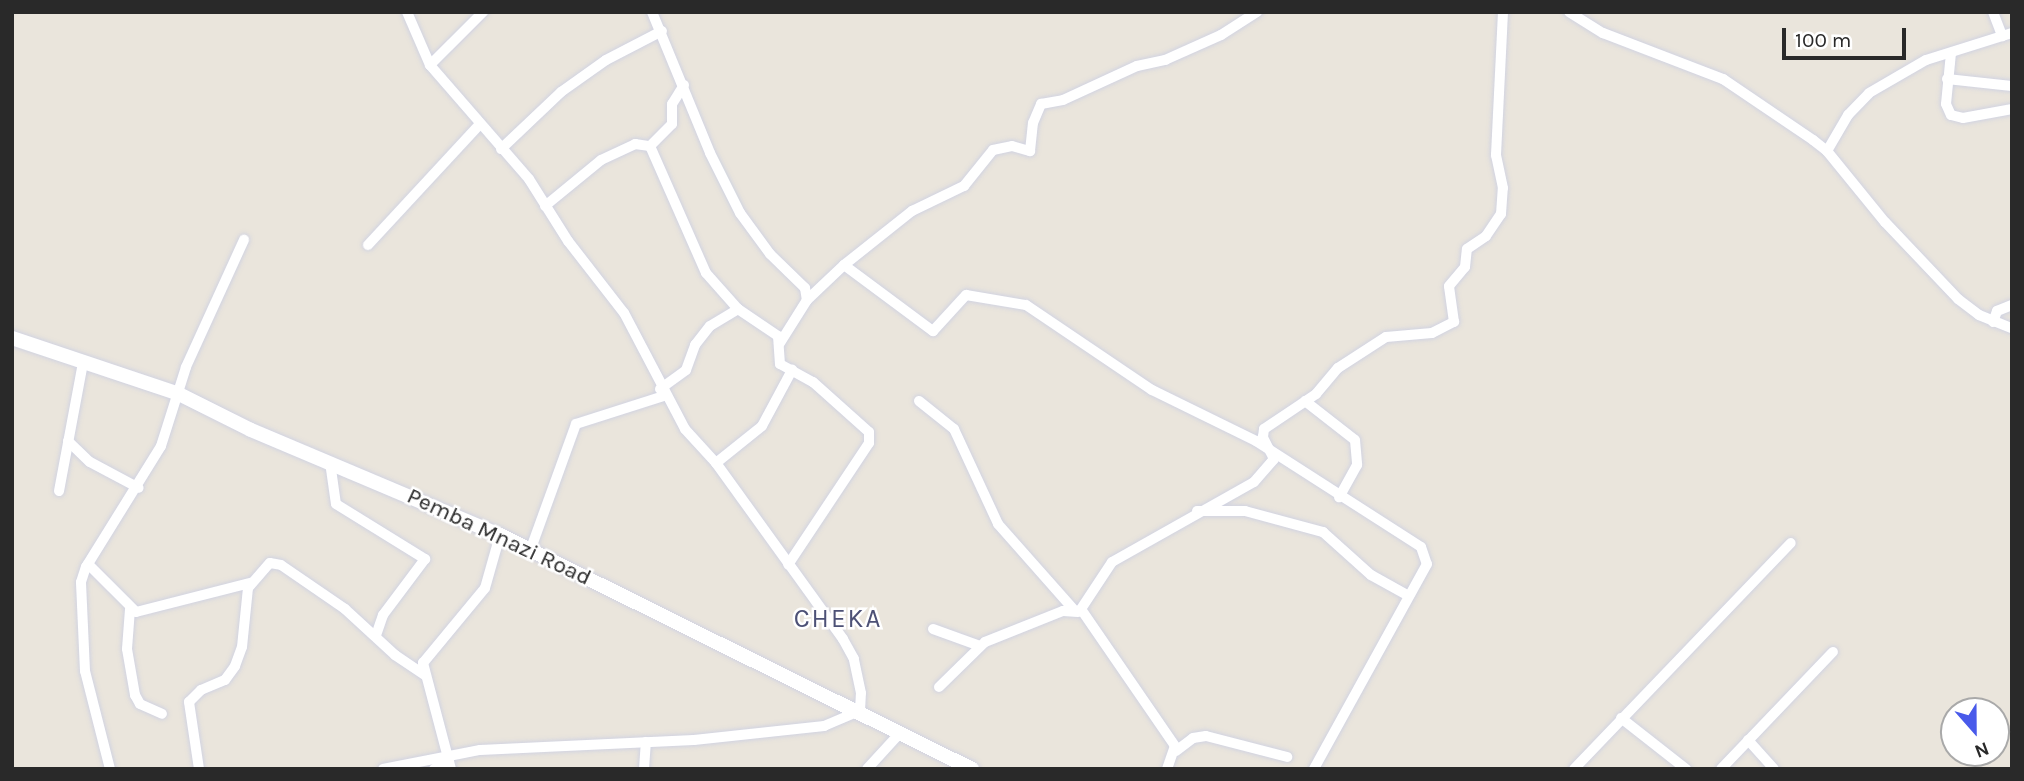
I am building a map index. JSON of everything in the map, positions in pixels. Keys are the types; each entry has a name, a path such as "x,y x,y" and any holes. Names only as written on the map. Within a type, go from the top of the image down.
{"main road":[{"name":"Pemba Mnazi Road","path":"12,338 178,394 500,535 860,711 972,769"}],"street":[{"path":"383,769 824,726 860,711 858,674 851,650 716,463 691,438 662,392 625,313 545,206 529,179 430,65 407,12"},
{"path":"430,65 483,12"},
{"path":"652,12 684,85 709,153 740,213 770,254 802,284 807,300"},
{"path":"779,343 807,300 844,265 912,211 964,186 993,150 1012,146 1030,151 1033,123 1041,104 1063,100 1137,66 1165,60 1221,35 1257,12"},
{"path":"939,687 979,646 1078,612 1112,562 1197,511 1254,482 1273,462 1263,432 1306,401 1338,368 1379,340 1413,332 1432,333 1454,322 1450,282 1465,267 1467,249 1486,236 1501,214 1503,188 1496,155 1503,12"},
{"path":"1569,12 1603,33 1723,79 1827,151 1885,222 1958,299 1993,322 2012,328"},
{"path":"1827,151 1863,97 1918,63 2007,34 1993,12"},
{"path":"501,149 561,92 606,60 662,31"},
{"path":"1951,53 1946,104 1951,115 1963,118 2012,109"},
{"path":"1947,79 2012,86"},
{"path":"650,146 672,124 672,104 684,85"},
{"path":"368,245 480,124"},
{"path":"545,206 601,160 635,144 650,146"},
{"path":"650,146 706,273 738,309 773,330 779,343 780,363 813,382 870,437 788,565"},
{"path":"110,769 80,640 81,582 88,564 139,488 161,446 198,337 244,240"},
{"path":"844,265 933,331 966,295 1026,305 1152,390 1271,450 1426,554 1427,564 1314,769"},
{"path":"1993,322 1997,311 2012,305"},
{"path":"530,551 576,424 662,392 686,370 695,345 710,326 738,309"},
{"path":"59,491 83,363"},
{"path":"716,463 762,426 792,370"},
{"path":"919,401 954,429 998,524 1078,612 1133,680 1176,751"},
{"path":"1306,401 1355,440 1356,465 1339,497"},
{"path":"68,442 90,461 139,488"},
{"path":"330,462 336,504 425,559 379,620 376,635"},
{"path":"1197,511 1245,511 1323,532 1371,575 1409,596"},
{"path":"450,761 425,675 425,659 485,588 500,535"},
{"path":"1574,769 1791,543"},
{"path":"88,564 130,609 162,609 177,600 250,583 270,563 281,565 425,675"},
{"path":"199,769 189,702 201,690 225,680 235,666 242,647 250,583"},
{"path":"130,609 127,649 135,695 140,704 162,714"},
{"path":"933,629 979,646"},
{"path":"1721,769 1833,652"},
{"path":"1621,718 1686,769"},
{"path":"867,769 900,733"},
{"path":"1167,769 1176,751 1193,738 1206,736 1287,757"},
{"path":"1748,740 1774,769"},
{"path":"645,769 646,742"},
{"path":"434,769 450,761"}],"district":[{"name":"CHEKA","path":"838,619"}]}
